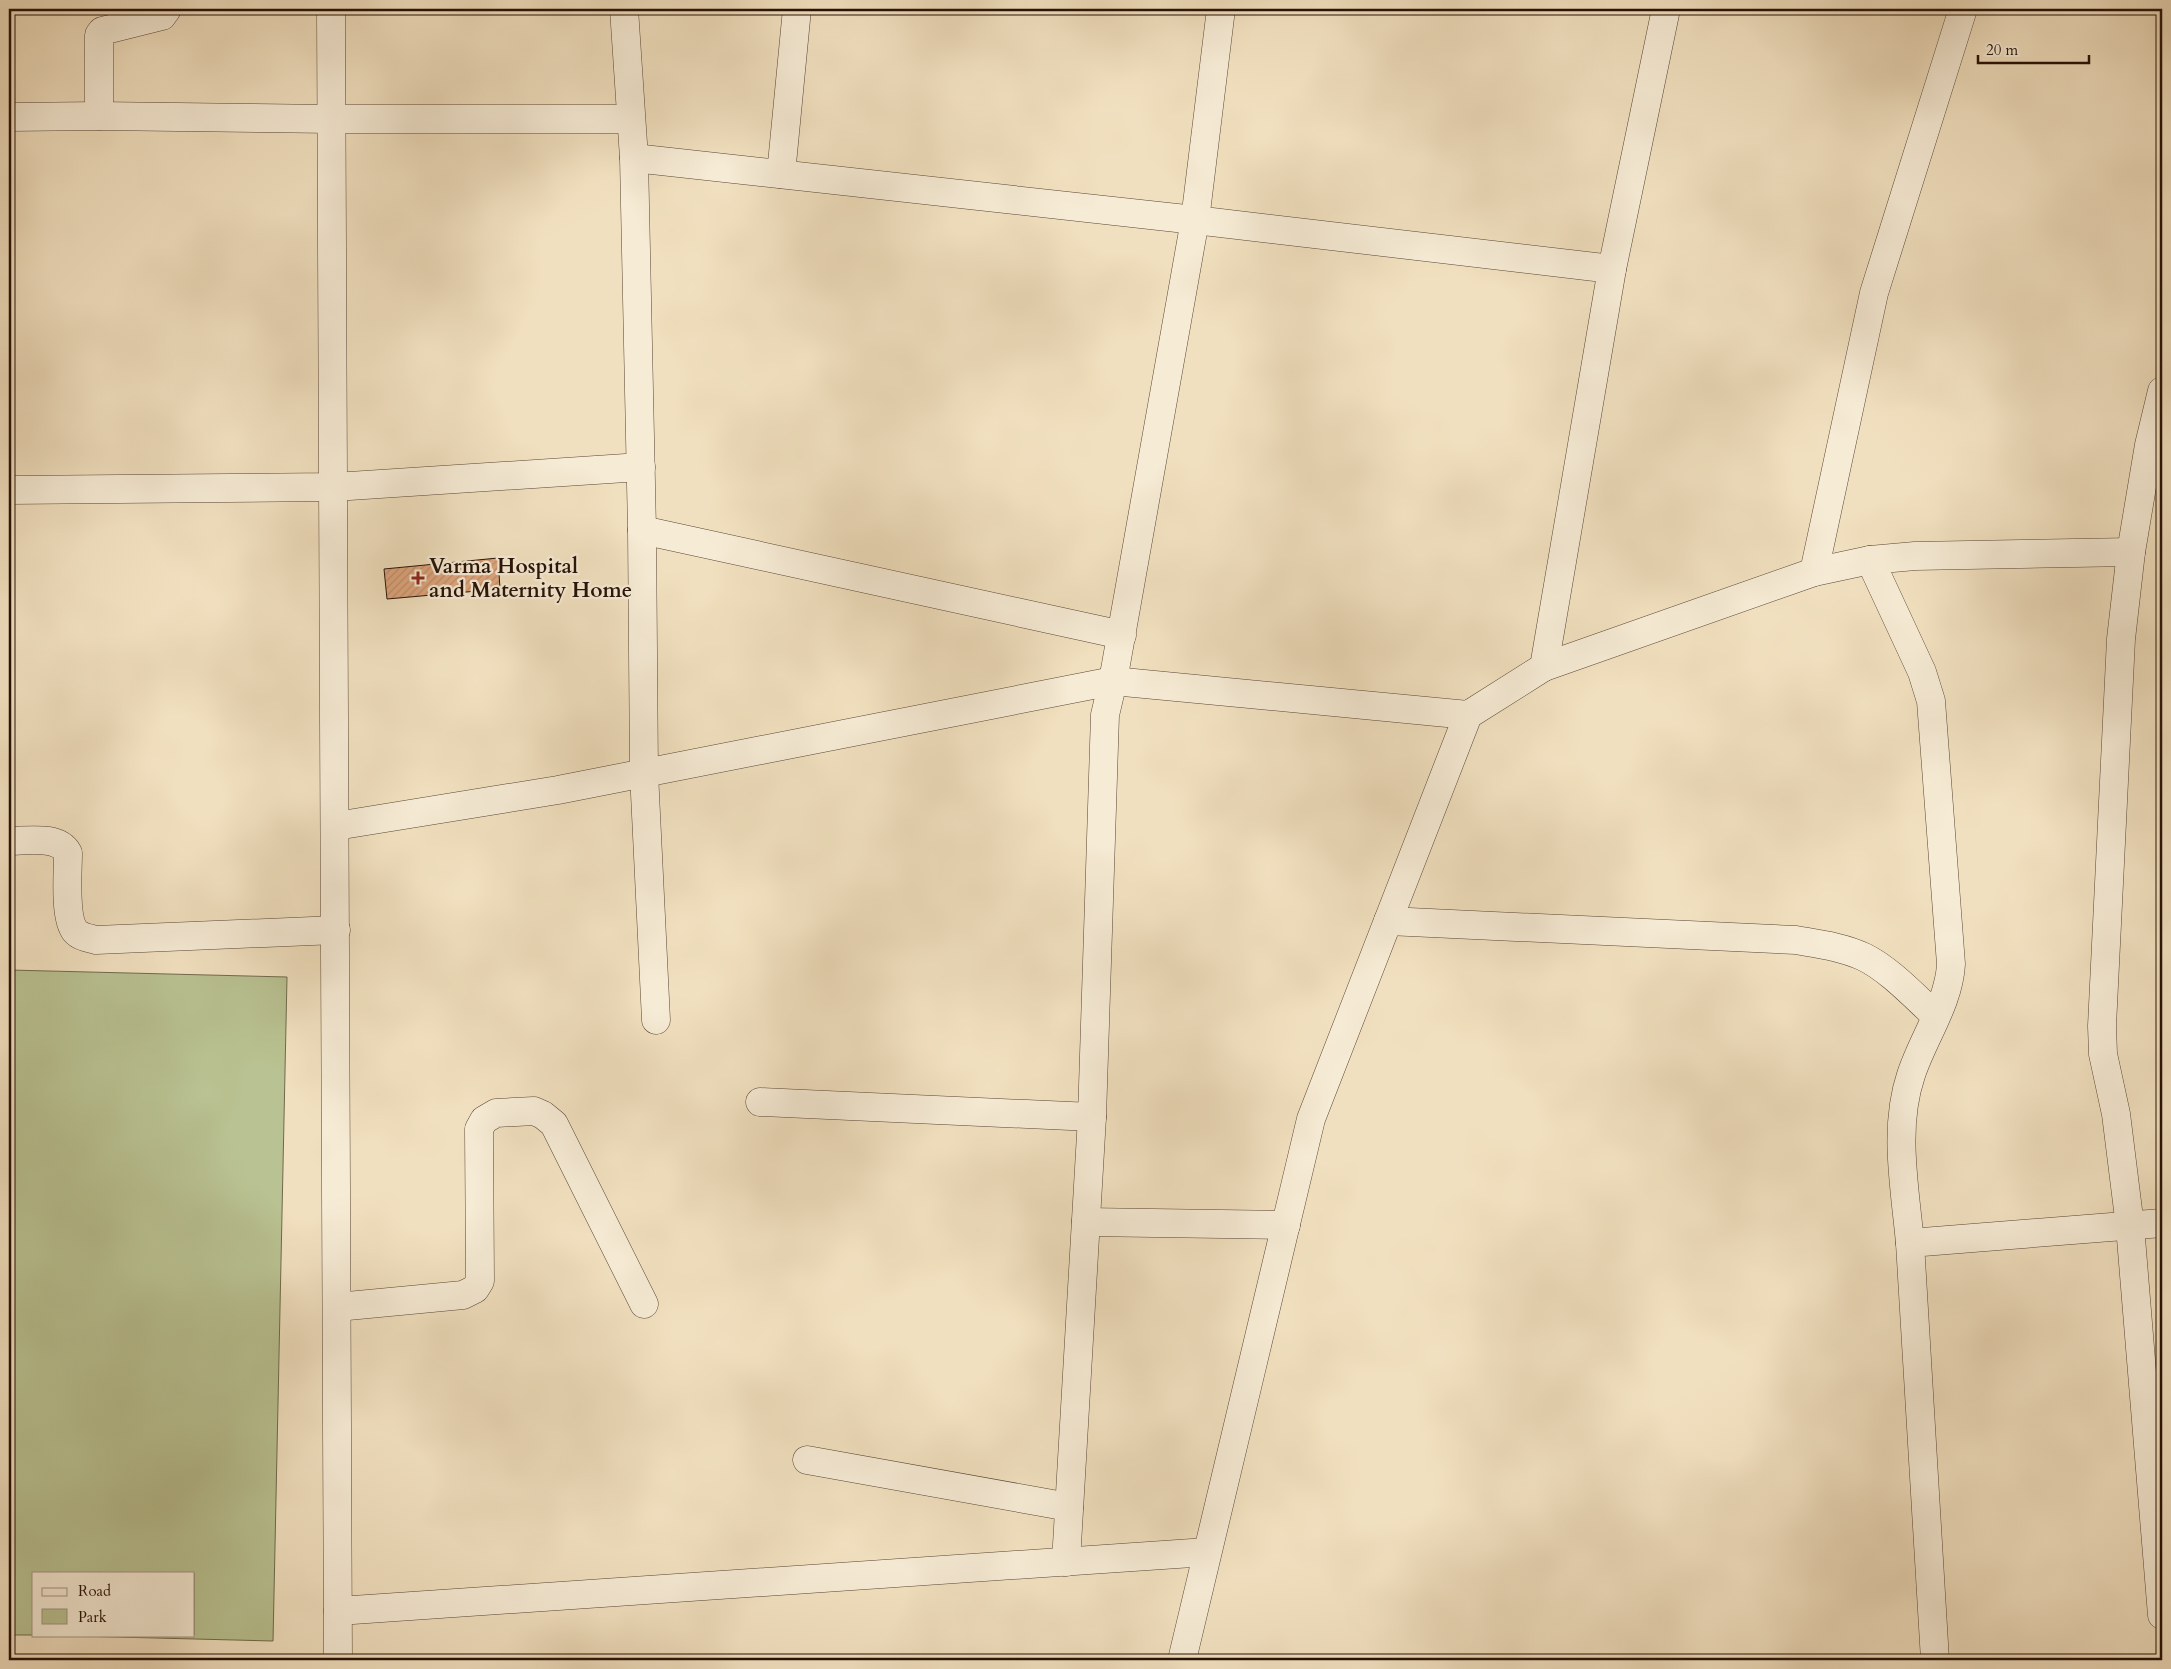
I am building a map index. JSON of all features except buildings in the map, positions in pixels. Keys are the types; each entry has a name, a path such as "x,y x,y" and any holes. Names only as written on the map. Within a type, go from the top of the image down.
{"street":[{"path":"99,116 99,35 102,31 162,16 168,9"},
{"path":"331,9 336,826 338,1660"},
{"path":"624,9 634,158 641,467 644,773 656,1020"},
{"path":"781,174 797,9"},
{"path":"1066,1562 1092,1117 1105,715 1122,635 1195,220 1221,9"},
{"path":"1544,667 1612,269 1666,9"},
{"path":"1814,572 1874,294 1963,9"},
{"path":"9,117 630,119"},
{"path":"634,158 1195,220 1612,269"},
{"path":"2162,391 2149,445 2131,552 2121,639 2102,1026 2103,1054 2116,1114 2130,1226 2162,1615"},
{"path":"9,490 334,487 641,467"},
{"path":"642,530 1122,635"},
{"path":"1182,1660 1311,1119 1468,715 1544,667 1814,572 1870,560 1915,556 2131,552"},
{"path":"1870,560 1922,672 1931,701 1951,964 1950,981 1911,1074 1904,1100 1901,1134 1910,1243 1935,1660"},
{"path":"336,826 558,790 1113,681 1468,715"},
{"path":"9,841 52,842 64,846 68,853 70,918 75,931 84,937 96,940 336,930"},
{"path":"1388,921 1796,940 1836,947 1865,957 1892,977 1936,1016"},
{"path":"760,1102 1092,1117"},
{"path":"337,1307 464,1295 475,1289 480,1281 479,1128 484,1120 496,1113 534,1111 543,1115 554,1124 644,1304"},
{"path":"1086,1222 1286,1225"},
{"path":"1910,1243 2162,1223"},
{"path":"807,1460 1070,1507"},
{"path":"338,1611 1207,1552"}],"green space":[{"path":"9,970 287,977 273,1641 76,1636 195,1636 195,1572 32,1572 32,1635 9,1635"}],"place":[{"name":"Varma Hospital and Maternity Home","path":"418,578"}]}
